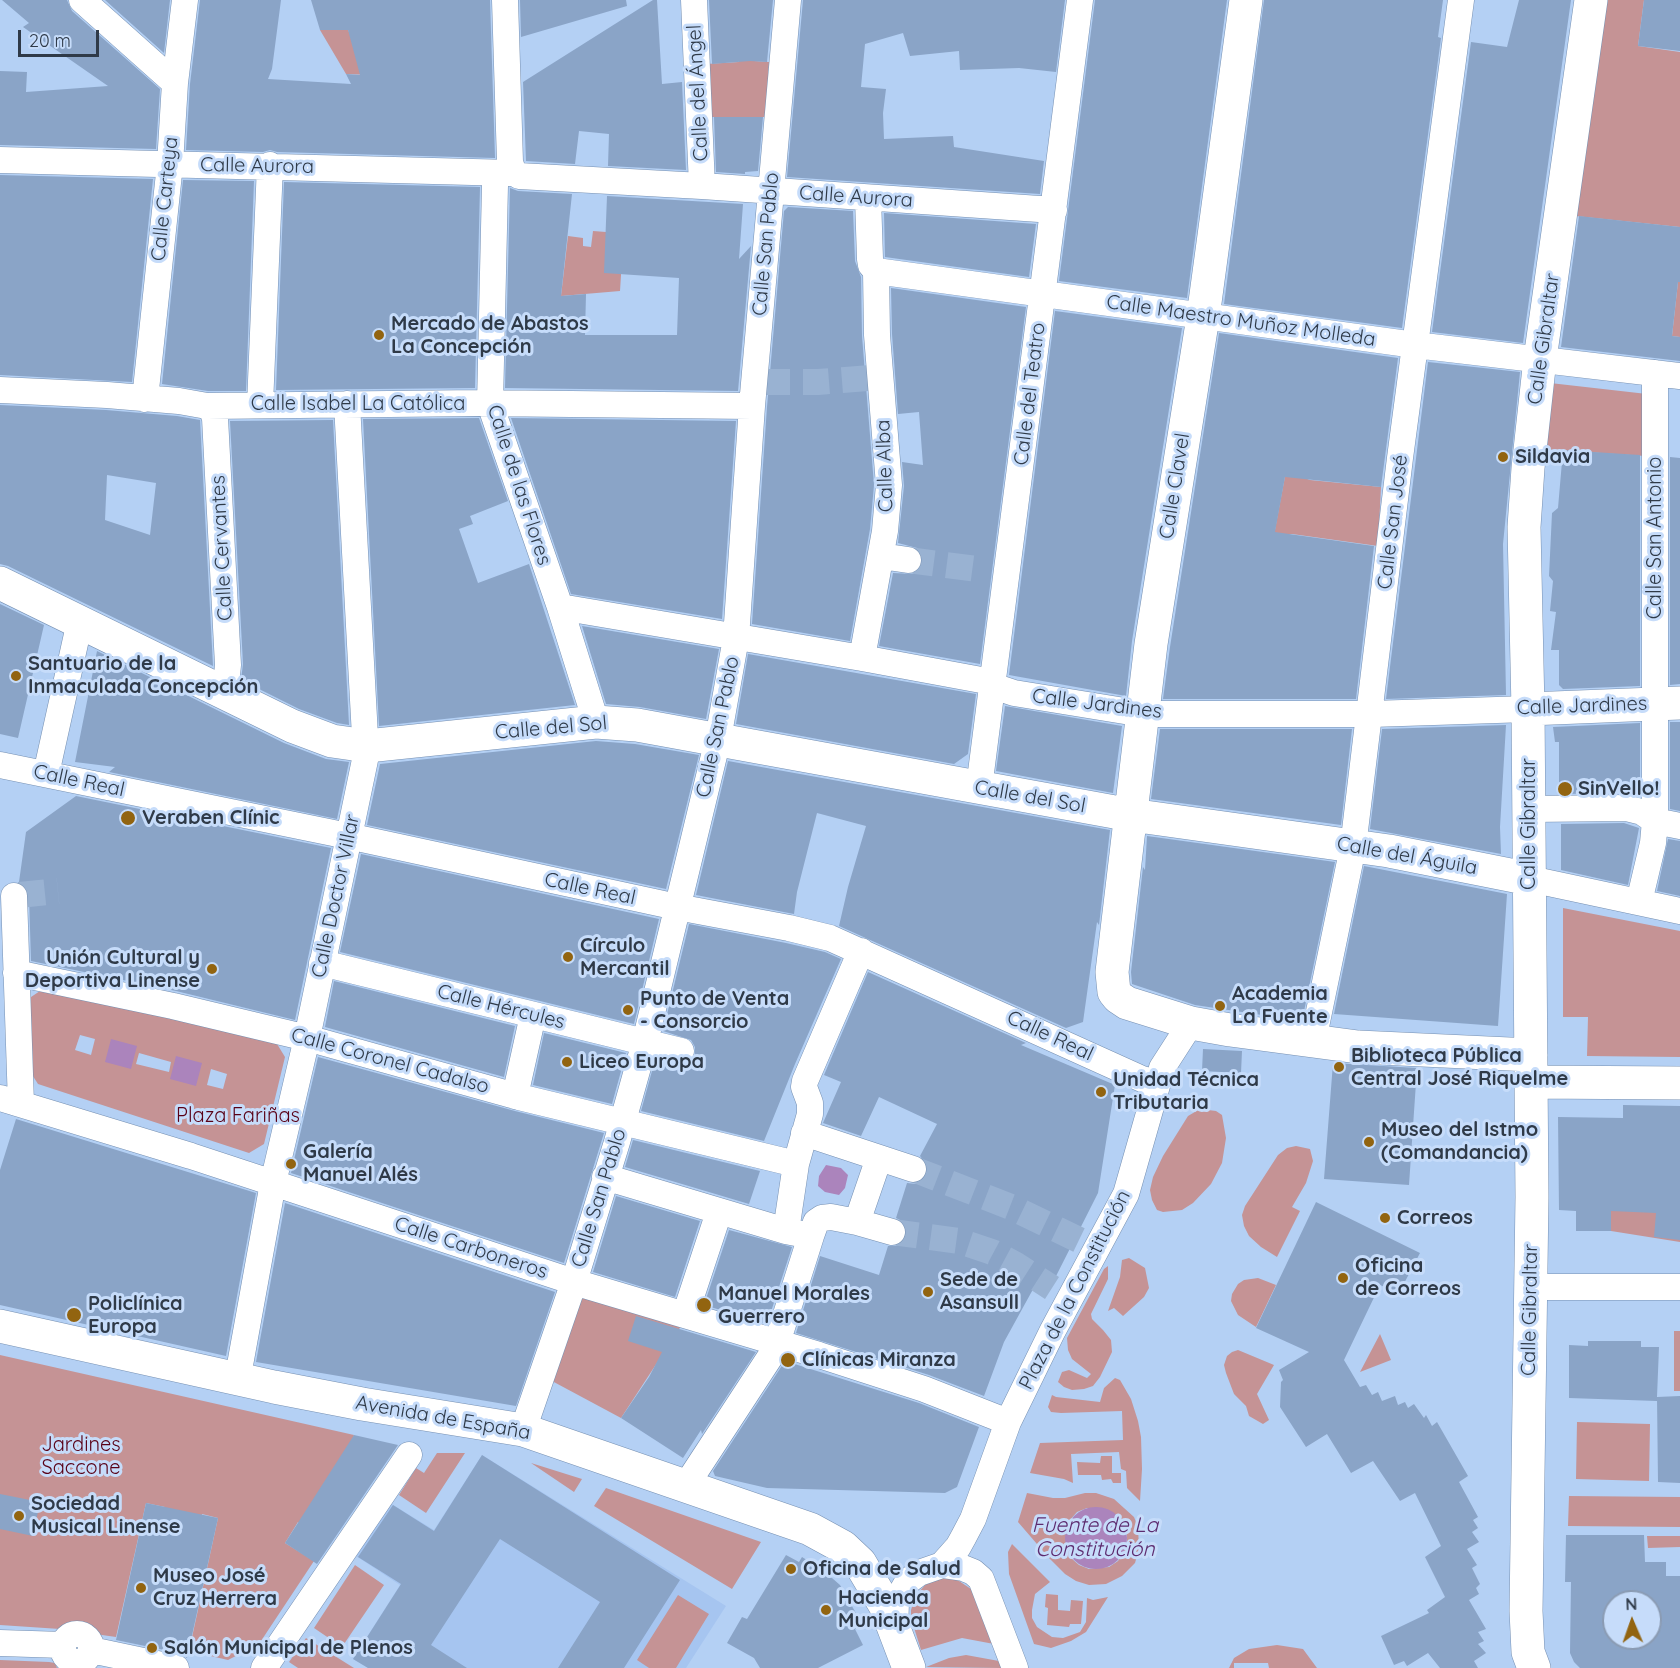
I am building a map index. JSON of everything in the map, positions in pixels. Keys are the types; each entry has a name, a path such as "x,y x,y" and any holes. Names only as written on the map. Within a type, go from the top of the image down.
{"main road":[{"name":"Calle Clavel","path":"1184,1033 1118,998 1114,992 1112,972 1152,632 1203,317 1246,0"},
{"name":"Calle Gibraltar","path":"1528,1663 1531,1068 1524,527 1540,359 1591,0"},
{"name":"Calle del Sol","path":"0,583 292,726 332,741 367,746 596,722 637,725 1131,815"},
{"name":"Calle Jardines","path":"1528,709 1668,703"},
{"name":"Calle del Águila","path":"1131,815 1389,851 1530,879"},
{"path":"1184,1033 1313,1041 1531,1068 1680,1083"},
{"name":"Avenida de España","path":"0,1326 362,1404 523,1430 810,1529 843,1547 860,1563 885,1605 909,1668"}],"street":[{"path":"82,0 175,83"},
{"name":"Calle Carteya","path":"145,399 185,0"},
{"name":"Calle de las Flores","path":"505,0 511,172 496,178 495,185 489,404 560,607 596,722"},
{"name":"Calle del Ángel","path":"694,0 702,186"},
{"name":"Calle San Pablo","path":"523,1430 574,1282 645,1042 718,739 736,639 757,390 770,192 788,0"},
{"name":"Calle del Teatro","path":"979,788 992,682 996,572 1044,294 1080,0"},
{"name":"Calle San José","path":"1313,1041 1353,847 1371,714 1400,458 1461,0"},
{"name":"Calle Aurora","path":"0,160 511,172 523,176 1054,210"},
{"path":"260,405 270,165"},
{"path":"868,198 870,259 876,271"},
{"name":"Calle Maestro Muñoz Molleda","path":"876,271 1415,345 1668,374"},
{"name":"Calle Alba","path":"862,658 881,556 890,485 875,377 876,271"},
{"name":"Calle San Antonio","path":"1639,902 1653,843 1668,703 1668,374"},
{"name":"Calle Isabel La Católica","path":"0,390 145,399 207,406 489,404 757,390"},
{"name":"Calle Doctor Villar","path":"230,1377 236,1376 238,1370 273,1183 307,1038 367,746 347,404"},
{"name":"Calle Cervantes","path":"207,406 212,410 215,418 228,665 227,675 219,691"},
{"path":"881,556 908,560"},
{"name":"Calle Jardines","path":"560,607 736,639 862,658 992,682 996,687 1014,693 1143,714 1371,714 1528,709"},
{"path":"46,774 80,621"},
{"name":"Calle Real","path":"0,765 348,836 677,908 789,928 830,938 1142,1079 1156,1083"},
{"path":"1529,809 1626,808 1642,812 1655,821 1680,826"},
{"name":"Calle del Águila","path":"1530,879 1680,911"},
{"path":"11,896 21,1104"},
{"path":"786,1231 796,1164 810,1114 810,1103 804,1087 861,951"},
{"name":"Calle Hércules","path":"322,963 681,1051"},
{"name":"Calle Coronel Cadalso","path":"15,973 173,1006 307,1038 515,1096 796,1164"},
{"path":"515,1096 533,1015"},
{"name":"Plaza de la Constitución","path":"942,1565 958,1548 973,1519 1008,1422 1052,1332 1060,1294 1088,1245 1126,1194 1156,1083 1162,1068 1184,1033"},
{"name":"Calle Carboneros","path":"21,1104 273,1183 574,1282 819,1354 924,1389 1008,1422"},
{"path":"804,1133 913,1169"},
{"path":"857,1222 879,1158"},
{"path":"605,1177 786,1231 807,1244"},
{"path":"685,1315 719,1212"},
{"path":"685,1487 777,1343 807,1244 816,1222 822,1218 831,1217 892,1232"},
{"path":"1531,1287 1680,1287"},
{"path":"264,1668 410,1455"},
{"path":"895,1630 897,1602 908,1581 919,1573 942,1565 963,1568 981,1578 1015,1668"},
{"path":"0,1642 63,1645 71,1635 79,1634 89,1641 91,1650 176,1668"}],"shaded area":[{"path":"482,1455 726,1606 686,1668 368,1668 353,1659 400,1585 356,1556 390,1503 434,1530"}],"green space":[{"path":"1600,0 1644,0 1638,46 1680,52 1680,227 1566,215"},
{"path":"320,30 348,30 371,75 346,74"},
{"path":"739,54 754,61 769,62 766,117 708,117 706,64 739,62"},
{"path":"593,231 606,232 622,259 620,291 561,296 568,236 583,238 583,246 591,247"},
{"path":"1678,282 1680,282 1680,337 1672,336"},
{"path":"1550,383 1647,394 1645,456 1542,449"},
{"path":"1286,471 1310,480 1381,487 1378,546 1292,534 1274,535"},
{"path":"1563,908 1680,931 1680,1057 1587,1056 1588,1017 1563,1017"},
{"name":"Plaza Fariñas","path":"43,989 274,1039 285,1057 264,1144 249,1153 38,1084 29,1070 28,999","holes":["80,1035 95,1039 91,1055 75,1050","139,1053 171,1062 169,1072 136,1064","211,1069 227,1074 223,1089 207,1085"]},
{"path":"1200,1109 1216,1111 1222,1115 1226,1138 1222,1163 1211,1184 1193,1203 1182,1210 1163,1212 1157,1210 1150,1190 1153,1177 1188,1116"},
{"path":"1296,1146 1310,1149 1313,1161 1306,1183 1292,1207 1300,1211 1277,1257 1249,1236 1242,1215 1245,1206 1278,1155 1287,1148"},
{"path":"1680,1181 1680,1242 1611,1231 1611,1211"},
{"path":"1129,1258 1145,1268 1149,1288 1144,1297 1123,1316 1114,1308 1108,1311 1120,1277 1122,1260"},
{"path":"1108,1266 1108,1279 1091,1314 1092,1319 1111,1340 1112,1352 1093,1386 1072,1390 1058,1382 1062,1372 1069,1370 1087,1378 1091,1374 1072,1359 1068,1350 1067,1338 1104,1269"},
{"path":"1258,1278 1276,1285 1256,1327 1238,1315 1231,1301 1238,1284 1244,1280"},
{"path":"582,1292 683,1323 621,1418 552,1381"},
{"path":"1674,1331 1680,1331 1680,1391 1674,1391"},
{"path":"1380,1334 1391,1360 1360,1372"},
{"path":"1238,1350 1274,1365 1257,1394 1269,1420 1263,1424 1249,1416 1246,1406 1234,1394 1226,1373 1224,1365 1227,1356"},
{"name":"Jardines Saccone","path":"0,1355 354,1435 317,1534 298,1522 285,1543 314,1561 259,1644 228,1660 189,1651 218,1518 202,1514 200,1523 164,1515 165,1507 146,1503 116,1637 60,1629 0,1625"},
{"path":"1115,1378 1120,1380 1131,1399 1138,1421 1142,1469 1140,1501 1127,1488 1126,1471 1121,1469 1119,1452 1071,1454 1073,1483 1064,1479 1030,1473 1040,1443 1123,1440 1122,1411 1061,1413 1051,1412 1048,1407 1052,1395 1100,1402 1104,1388"},
{"path":"1577,1422 1650,1424 1649,1481 1576,1479"},
{"path":"437,1453 465,1453 426,1513 399,1495 416,1468 424,1473"},
{"path":"1101,1456 1112,1456 1112,1473 1121,1473 1121,1483 1113,1483 1111,1479 1102,1480 1101,1475 1078,1475 1077,1462 1100,1463"},
{"path":"531,1463 582,1479 574,1492"},
{"path":"606,1488 761,1542 732,1589 594,1506"},
{"path":"1027,1493 1065,1498 1096,1493 1114,1499 1134,1517 1138,1527 1139,1549 1135,1563 1122,1576 1106,1584 1089,1585 1076,1581 1065,1574 1049,1558 1018,1522","holes":["1087,1508 1127,1533 1124,1552 1118,1561 1109,1567 1089,1569 1079,1565 1071,1558 1070,1520 1077,1512"]},
{"path":"1569,1496 1680,1497 1680,1527 1568,1526"},
{"path":"1647,1536 1680,1536 1680,1547 1648,1548"},
{"path":"1012,1544 1050,1582 1035,1594 1032,1618 1037,1627 1052,1637 1063,1638 1080,1632 1086,1622 1087,1598 1093,1600 1108,1597 1086,1632 1071,1641 1051,1648 1034,1644 1009,1574 1008,1552"},
{"path":"355,1565 384,1585 342,1647 314,1628"},
{"path":"936,1577 956,1579 971,1589 994,1644 962,1638 921,1650 911,1618 911,1610 916,1595"},
{"path":"1046,1594 1058,1595 1058,1610 1070,1611 1071,1600 1083,1601 1081,1624 1070,1624 1069,1627 1047,1625"},
{"path":"678,1595 709,1614 676,1668 649,1668 637,1660"},
{"path":"306,1638 354,1668 298,1668 289,1662"},
{"path":"1277,1645 1303,1649 1317,1668 1269,1668 1268,1663 1234,1663 1234,1668 1229,1668 1234,1658 1249,1649"},
{"path":"966,1655 999,1661 1002,1668 926,1667 949,1658"},
{"path":"0,1660 49,1662 55,1663 57,1668 0,1668"}],"water":[{"path":"111,1039 137,1046 131,1069 105,1062"},
{"path":"176,1056 202,1063 196,1086 170,1079"},
{"path":"826,1165 841,1168 848,1175 845,1188 839,1195 825,1192 818,1186 819,1176"},
{"name":"Fuente de La Constitución","path":"1090,1507 1102,1507 1118,1516 1125,1526 1127,1538 1125,1550 1118,1560 1102,1569 1090,1569 1079,1564 1070,1555 1065,1544 1065,1532 1070,1521 1079,1512"}],"building":[{"path":"2,0 67,0 72,11 160,89 156,149 0,145 0,71 27,72 26,92 108,86 23,27 29,23"},
{"path":"105,0 170,0 164,53"},
{"path":"200,0 281,0 272,69 268,79 351,84 346,74 360,75 348,30 320,30 311,0 490,0 495,158 270,150 263,152 186,150 190,84"},
{"path":"520,0 626,0 627,6 521,37"},
{"path":"653,0 657,0 662,84 682,82 686,170 608,166 609,134 579,131 575,164 526,161 523,82"},
{"path":"709,0 773,0 767,62 712,64"},
{"path":"803,0 1065,0 1056,72 1019,68 960,70 959,51 910,56 903,33 865,44 861,87 886,89 883,113 884,139 953,136 954,147 1044,161 1040,194 787,177"},
{"path":"1095,0 1227,0 1187,298 1059,281"},
{"path":"1264,0 1443,0 1438,37 1441,38 1402,328 1224,304"},
{"path":"1519,0 1571,0 1523,343 1432,332 1471,42 1507,47"},
{"path":"1644,0 1680,0 1680,51 1638,46"},
{"path":"714,117 763,117 758,171 745,172 745,174 716,172"},
{"path":"0,175 153,179 132,382 0,375"},
{"path":"183,180 254,181 246,391 208,391 162,384"},
{"name":"Mercado de Abastos La Concepción","path":"284,182 480,187 475,388 276,390"},
{"path":"510,188 518,191 572,194 561,296 586,294 585,335 677,335 679,278 604,273 607,196 743,204 739,259 751,246 738,391 505,388"},
{"path":"788,207 853,211 855,261 861,277 862,336 874,485 870,529 850,641 752,624 767,407 784,211"},
{"path":"884,213 1036,224 1029,277 885,257"},
{"path":"1579,216 1680,227 1680,282 1678,282 1672,336 1680,337 1680,361 1561,347"},
{"path":"891,288 1026,307 980,664 879,646 893,573 913,574 919,570 923,562 922,554 917,548 898,543 904,486 902,462 923,465 919,412 898,414"},
{"path":"1055,311 1182,328 1132,641 1126,696 1009,675"},
{"path":"1219,333 1398,358 1381,487 1285,477 1275,532 1374,546 1356,699 1163,699"},
{"path":"1428,362 1520,372 1503,544 1506,695 1386,699"},
{"path":"0,405 106,410 200,420 213,666 0,564","holes":["107,475 156,483 150,535 105,520"]},
{"path":"479,418 508,501 470,516 473,524 459,529 478,583 529,564 575,705 379,726 363,419"},
{"path":"511,418 736,421 722,619 571,594"},
{"path":"333,420 349,725 299,709 241,680 243,664 230,421"},
{"path":"1563,450 1640,455 1640,686 1563,689 1559,685 1559,650 1551,650 1556,612 1550,611 1553,581 1549,576 1552,513 1558,508"},
{"path":"1670,457 1680,458 1680,684 1670,685"},
{"name":"Santuario de la Inmaculada Concepción","path":"0,604 44,625 18,738 0,734"},
{"path":"582,626 719,649 706,719 640,707 606,704"},
{"path":"97,651 284,743 326,759 349,762 337,819 109,772 115,767 75,762"},
{"path":"748,654 976,694 968,754 954,764 736,724"},
{"path":"1005,706 1122,726 1113,793 996,771"},
{"path":"1670,722 1680,722 1680,811 1670,809"},
{"path":"1640,723 1640,796 1626,793 1559,794 1559,742 1555,742 1553,727"},
{"path":"1506,725 1500,827 1501,854 1370,829 1382,729"},
{"path":"1160,729 1352,729 1341,825 1151,799"},
{"path":"596,741 635,744 699,755 666,889 367,825 380,764"},
{"path":"728,761 1110,830 1099,925 1097,922 1083,1022 1066,1028 839,926 866,826 817,813 797,892 794,914 696,895"},
{"path":"76,796 331,848 295,1020 176,991 31,961 29,896 26,888 19,882 26,832"},
{"path":"1624,823 1639,828 1628,885 1561,870 1561,824"},
{"path":"1147,836 1335,862 1302,1021 1195,1005 1132,984 1131,972 1143,867 1145,870"},
{"path":"1668,839 1680,841 1680,896 1657,891"},
{"path":"361,854 659,919 634,1024 340,952"},
{"path":"1364,866 1507,894 1498,1026 1334,1014"},
{"path":"689,924 786,943 825,952 841,959 764,1141 641,1111 655,1060 685,1065 691,1062 695,1055 695,1047 691,1040 663,1031"},
{"path":"868,972 1026,1043 1021,1045 1115,1085 1098,1193 1049,1290 1037,1282 1004,1342 984,1396 929,1375 796,1333 820,1256 879,1275 888,1246 902,1243 906,1237 906,1228 902,1221 896,1218 907,1183 917,1184 927,1173 927,1165 920,1156 937,1124 879,1097 861,1136 823,1123 841,1082 824,1075"},
{"path":"334,981 515,1026 504,1077 325,1027"},
{"path":"544,1033 626,1053 612,1104 533,1085"},
{"path":"1203,1049 1242,1051 1241,1073 1202,1071"},
{"path":"318,1057 604,1133 564,1263 291,1173"},
{"name":"Museo del Istmo (Comandancia)","path":"1333,1063 1417,1068 1409,1185 1324,1179"},
{"path":"1623,1105 1680,1106 1680,1240 1654,1237 1656,1213 1611,1211 1611,1231 1576,1231 1576,1211 1559,1210 1558,1117 1623,1118"},
{"path":"16,1119 256,1193 226,1356 0,1305 0,1170"},
{"path":"633,1140 760,1171 749,1204 625,1167"},
{"path":"616,1196 700,1221 675,1297 593,1272"},
{"path":"1316,1202 1420,1253 1399,1293 1380,1285 1344,1360 1360,1387 1366,1385 1372,1395 1378,1392 1382,1401 1395,1396 1398,1405 1405,1402 1408,1408 1414,1404 1424,1418 1426,1415 1432,1426 1437,1422 1468,1476 1459,1482 1478,1517 1473,1520 1478,1528 1472,1532 1479,1542 1467,1549 1477,1565 1472,1568 1480,1584 1476,1588 1479,1594 1469,1600 1486,1629 1478,1632 1484,1641 1478,1644 1486,1653 1474,1661 1478,1668 1440,1668 1428,1653 1407,1666 1404,1661 1394,1665 1381,1636 1429,1613 1427,1610 1445,1597 1425,1557 1441,1546 1415,1493 1400,1501 1373,1461 1351,1473 1327,1434 1306,1447 1280,1407 1283,1380 1279,1370 1309,1352 1256,1328"},
{"path":"285,1203 555,1292 516,1406 256,1362"},
{"path":"729,1230 792,1247 767,1324 704,1305"},
{"path":"636,1316 756,1352 702,1434 701,1430 683,1458 621,1418 649,1377 662,1352 628,1341"},
{"path":"1588,1341 1641,1341 1641,1347 1659,1347 1657,1401 1569,1398 1569,1345 1588,1346"},
{"path":"785,1361 919,1403 979,1427 957,1487 945,1493 767,1488 715,1476 713,1471"},
{"path":"1680,1396 1680,1483 1658,1482 1657,1397"},
{"path":"354,1435 398,1445 317,1564 285,1543"},
{"path":"482,1455 680,1580 624,1668 558,1668 600,1602 500,1539 431,1645 467,1668 368,1668 353,1659 401,1584 358,1557 393,1505 434,1531"},
{"name":"Sociedad Musical Linense","path":"0,1494 40,1502 33,1536 0,1529"},
{"name":"Museo José Cruz Herrera","path":"146,1503 218,1518 187,1658 179,1653 116,1640"},
{"path":"1566,1535 1644,1535 1645,1562 1666,1562 1666,1576 1680,1576 1680,1668 1580,1668 1570,1653 1571,1582 1565,1582"},
{"name":"Hacienda Municipal","path":"786,1555 799,1562 802,1557 840,1585 861,1625 855,1629 863,1645 818,1668 760,1668 754,1658 727,1643 742,1617 747,1619"}],"tunnel":[{"path":"764,382 818,382 869,378"},
{"path":"908,560 985,570"},
{"path":"19,895 58,891"},
{"path":"913,1169 1011,1207 1079,1240"},
{"path":"892,1232 959,1241 992,1252 1052,1288"}],"place":[{"name":"Mercado de Abastos La Concepción","path":"379,335"},
{"name":"Sildavia","path":"1503,457"},
{"name":"Santuario de la Inmaculada Concepción","path":"16,676"},
{"name":"SinVello!","path":"1565,789"},
{"name":"Veraben Clínic","path":"128,818"},
{"name":"Círculo Mercantil","path":"568,957"},
{"name":"Unión Cultural y Deportiva Linense","path":"212,969"},
{"name":"Academia La Fuente","path":"1220,1006"},
{"name":"Punto de Venta - Consorcio","path":"628,1010"},
{"name":"Liceo Europa","path":"567,1062"},
{"name":"Biblioteca Pública Central José Riquelme","path":"1339,1067"},
{"name":"Unidad Técnica Tributaria","path":"1101,1092"},
{"name":"Museo del Istmo (Comandancia)","path":"1369,1142"},
{"name":"Galería Manuel Alés","path":"291,1164"},
{"name":"Correos","path":"1385,1218"},
{"name":"Oficina de Correos","path":"1343,1278"},
{"name":"Sede de Asansull","path":"928,1292"},
{"name":"Manuel Morales Guerrero","path":"704,1305"},
{"name":"Policlínica Europa","path":"74,1315"},
{"name":"Clínicas Miranza","path":"788,1360"},
{"name":"Sociedad Musical Linense","path":"19,1516"},
{"name":"Oficina de Salud","path":"791,1569"},
{"name":"Museo José Cruz Herrera","path":"141,1588"},
{"name":"Hacienda Municipal","path":"826,1610"},
{"name":"Salón Municipal de Plenos","path":"152,1648"}]}
